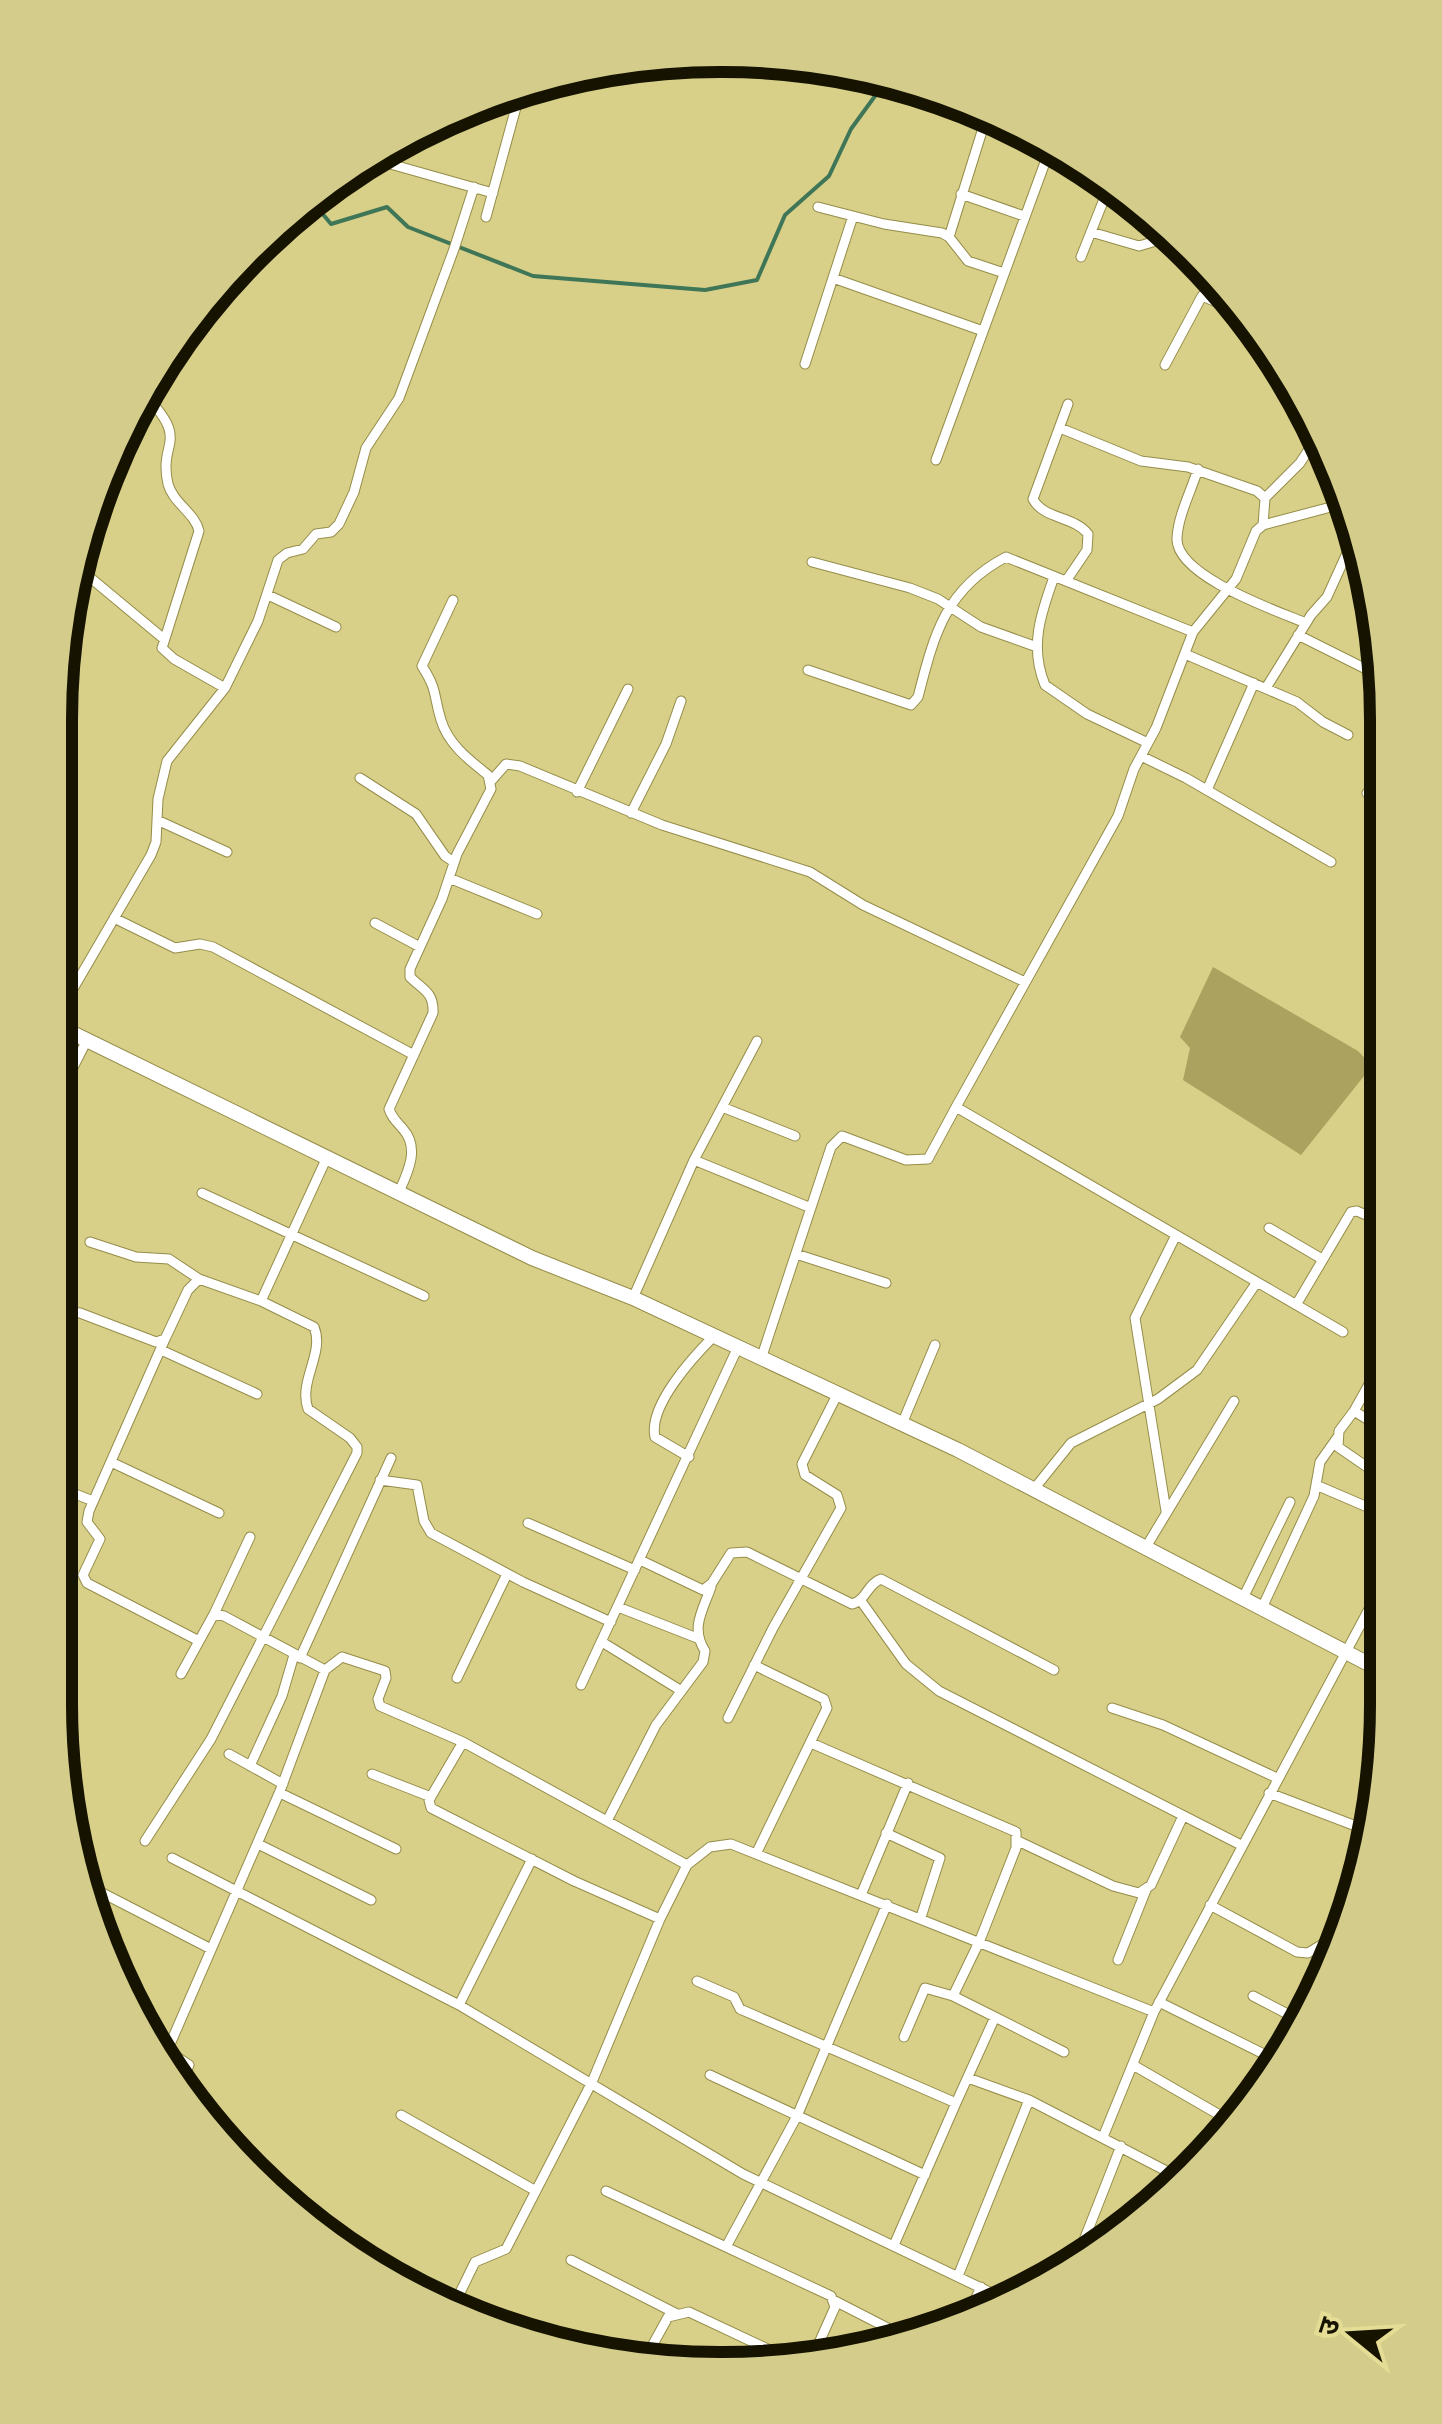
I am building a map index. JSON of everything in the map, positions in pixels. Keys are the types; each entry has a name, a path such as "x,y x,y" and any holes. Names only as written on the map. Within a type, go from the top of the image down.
{"main road":[{"path":"72,1031 532,1258 633,1298 902,1424 1370,1665"}],"street":[{"path":"486,218 516,106"},
{"path":"949,237 983,128"},
{"path":"936,460 1046,160"},
{"path":"390,164 493,193"},
{"path":"72,993 151,856 167,761 226,688 268,596 275,565 282,555 303,548 316,534 331,532 340,524 366,448 399,398 474,187"},
{"path":"961,194 1024,216"},
{"path":"1081,257 1104,199"},
{"path":"818,207 949,237 968,261 1004,273"},
{"path":"805,364 852,216"},
{"path":"1091,232 1139,246 1157,241"},
{"path":"833,278 983,331"},
{"path":"1165,365 1202,296 1216,302"},
{"path":"1066,582 1087,550 1088,534 1082,526 1040,508 1033,499 1068,404"},
{"path":"155,405 171,431 168,468 172,494 198,524 186,578 164,639 164,652 226,688"},
{"path":"1060,428 1140,461 1198,469 1257,491 1265,498"},
{"path":"1263,525 1265,498 1309,448"},
{"path":"1198,469 1179,530 1178,547 1191,564 1228,590 1306,623"},
{"path":"761,1360 836,1140 842,1136 849,1138 906,1160 928,1159 1095,862 1118,816 1193,632 1236,579 1256,531 1263,525 1333,507"},
{"path":"1266,688 1327,596 1346,551"},
{"path":"808,670 910,705 918,697 948,606 987,567 1006,557 1193,632"},
{"path":"812,562 910,588 981,627 1037,647"},
{"path":"1054,576 1039,620 1037,647 1043,680 1050,690 1086,714 1148,743"},
{"path":"89,577 164,639"},
{"path":"268,596 336,627"},
{"path":"399,1192 412,1154 408,1136 392,1118 389,1108 434,1005 430,994 410,977 454,862 491,789 488,775 464,756 445,729 435,686 422,666 453,600"},
{"path":"1298,635 1367,669"},
{"path":"1185,654 1297,702 1348,735"},
{"path":"1206,790 1254,683"},
{"path":"578,792 628,689"},
{"path":"632,813 666,744 681,700"},
{"path":"1141,756 1332,862"},
{"path":"491,781 510,764 632,813 810,872 863,905 1025,982"},
{"path":"360,778 416,814 445,856 454,862"},
{"path":"156,820 227,852"},
{"path":"449,878 536,914"},
{"path":"114,918 175,948 213,946 414,1055"},
{"path":"375,923 420,947"},
{"path":"72,1069 87,1040"},
{"path":"633,1298 694,1160 756,1040"},
{"path":"722,1106 795,1136"},
{"path":"956,1107 1343,1332"},
{"path":"261,1301 327,1157"},
{"path":"694,1160 811,1208"},
{"path":"202,1193 424,1296"},
{"path":"1296,1305 1351,1212 1357,1210 1370,1216"},
{"path":"1269,1228 1322,1259"},
{"path":"1166,1511 1135,1318 1176,1235"},
{"path":"90,1242 136,1257 169,1259 199,1279 261,1301 314,1327 318,1340 306,1386 308,1409 357,1447 211,1739 145,1841"},
{"path":"796,1254 886,1283"},
{"path":"199,1279 188,1290 93,1500 87,1522 100,1539 84,1570 84,1580 199,1641"},
{"path":"1034,1489 1070,1443 1151,1402 1197,1370 1257,1282"},
{"path":"72,1313 156,1342 166,1339"},
{"path":"688,1457 655,1437 654,1428 670,1388 714,1336"},
{"path":"902,1424 935,1344"},
{"path":"581,1684 738,1347"},
{"path":"161,1350 257,1394"},
{"path":"1262,1608 1300,1528 1316,1486 1320,1462 1370,1382"},
{"path":"728,1718 840,1508 837,1495 805,1475 802,1464 838,1394"},
{"path":"1146,1547 1234,1400"},
{"path":"1354,1411 1370,1420"},
{"path":"1337,1438 1343,1452 1370,1470"},
{"path":"250,1766 390,1458"},
{"path":"111,1462 220,1513"},
{"path":"380,1480 416,1485 424,1521 431,1532 506,1574 611,1622"},
{"path":"1316,1486 1370,1508"},
{"path":"72,1492 93,1500"},
{"path":"1243,1598 1290,1502"},
{"path":"528,1523 697,1589 703,1590 712,1583"},
{"path":"182,1674 250,1536"},
{"path":"697,1638 712,1583 731,1553 738,1550 802,1578 846,1603 860,1601 876,1580 885,1580 1054,1670"},
{"path":"458,1678 506,1574"},
{"path":"860,1601 906,1664 939,1691 1241,1845"},
{"path":"1103,2137 1157,2007 1370,1606"},
{"path":"607,1821 646,1742 706,1651 697,1638 618,1607"},
{"path":"214,1614 325,1670"},
{"path":"602,1642 680,1690"},
{"path":"167,2039 238,1892 325,1670 346,1656 385,1671 380,1706 463,1742 687,1865"},
{"path":"754,1666 824,1698 827,1703 756,1854"},
{"path":"1112,1708 1179,1732 1277,1778"},
{"path":"463,1742 431,1797 431,1808 574,1881 660,1919"},
{"path":"811,1743 1011,1828 1018,1841 1113,1886 1132,1893 1146,1890"},
{"path":"229,1754 281,1789 396,1849"},
{"path":"372,1774 431,1797"},
{"path":"861,1895 908,1782"},
{"path":"1269,1793 1358,1827"},
{"path":"1118,1960 1146,1890 1183,1816"},
{"path":"886,1834 940,1858 921,1918"},
{"path":"953,1996 980,1940 1018,1841"},
{"path":"458,2296 474,2262 506,2249 592,2082 660,1919 687,1865 710,1847 725,1843 756,1854 1157,2007 1265,2055"},
{"path":"258,1844 371,1900"},
{"path":"172,1858 459,2006 761,2183 991,2293"},
{"path":"459,2006 532,1858"},
{"path":"101,1892 211,1949"},
{"path":"726,2246 796,2116 887,1904"},
{"path":"1210,1905 1297,1952 1308,1953 1323,1943"},
{"path":"697,1981 734,1997 740,2009 956,2103"},
{"path":"904,2037 925,1988 953,1996 1064,2052"},
{"path":"1253,1996 1290,2015"},
{"path":"894,2245 995,2017"},
{"path":"1132,2065 1221,2116"},
{"path":"710,2075 925,2175"},
{"path":"968,2078 1029,2100 1170,2172"},
{"path":"958,2276 1029,2100"},
{"path":"401,2115 536,2191"},
{"path":"1084,2240 1120,2146"},
{"path":"606,2191 831,2296 890,2329"},
{"path":"571,2260 677,2314"},
{"path":"976,2299 981,2288"},
{"path":"818,2344 835,2301"},
{"path":"651,2347 668,2317 689,2312 769,2349"}],"shaded area":[{"path":"1213,967 1358,1051 1370,1069 1301,1155 1183,1080 1190,1048 1180,1037"}],"waterway":[{"path":"320,211 331,224 387,207 408,227 533,276 705,290 757,280 785,215 829,176 851,129 878,92"}]}
